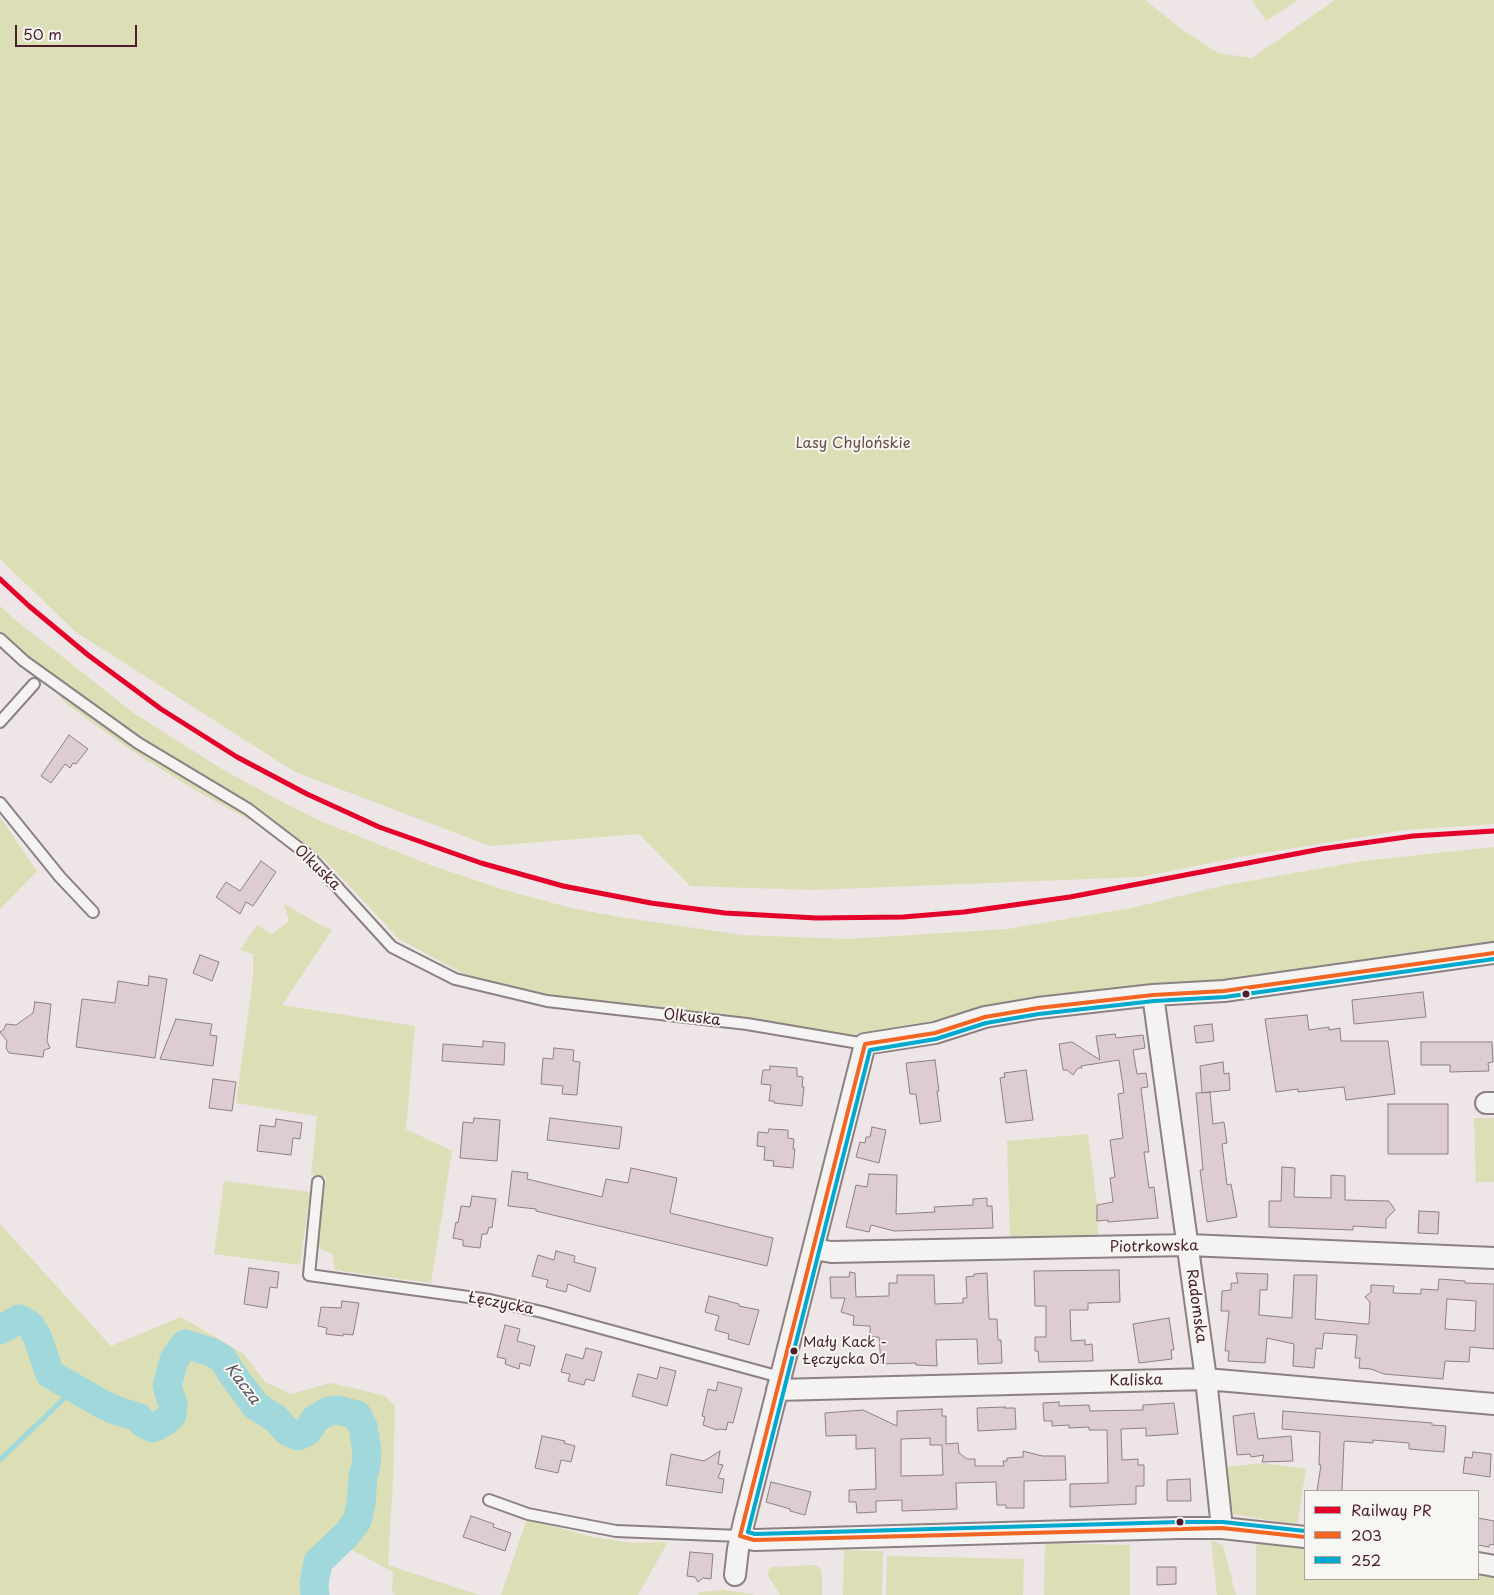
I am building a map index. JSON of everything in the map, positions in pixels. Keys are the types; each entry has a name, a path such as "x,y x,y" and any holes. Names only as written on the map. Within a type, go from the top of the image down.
{"street":[{"name":"Olkuska","path":"865,1044 934,1034 985,1017 1038,1008 1153,995 1224,991 1494,953"},
{"name":"Radomska","path":"1153,995 1206,1379 1222,1528"},
{"path":"735,1575 740,1536 865,1044"},
{"name":"Piotrkowska","path":"814,1249 831,1252 1188,1246 1494,1258"},
{"name":"Kaliska","path":"778,1383 1206,1379 1494,1404"},
{"path":"740,1536 754,1540 1222,1528 1304,1537"},
{"path":"1479,1563 1494,1566"}],"lane":[{"name":"Olkuska","path":"0,639 24,661 138,742 248,809 308,855 392,947 456,978 547,1002 748,1024 865,1044"},
{"path":"0,722 34,684"},
{"path":"0,803 60,876 93,912"},
{"name":"Łęczycka","path":"318,1182 309,1275 490,1300 542,1312 778,1383"},
{"path":"489,1500 528,1514 616,1531 740,1536"}],"green space":[{"name":"Lasy Chylońskie","path":"0,0 1145,0 1180,28 1218,53 1252,58 1335,0 1494,0 1494,824 1405,830 1246,856 1140,877 813,890 690,886 639,834 490,846 295,772 76,632 0,559"},
{"path":"1252,0 1298,0 1266,21"},
{"path":"0,606 135,714 222,769 286,804 318,820 433,866 498,888 571,908 742,935 847,939 1008,929 1136,907 1221,886 1363,861 1494,847 1494,945 1201,985 1161,984 1125,988 937,1025 856,1036 610,1002 554,997 479,982 399,939 323,858 140,741 19,652 0,635"},
{"path":"60,693 176,773 221,797 259,821 259,825 200,793 132,751 68,705 59,696"},
{"path":"0,817 37,871 0,909"},
{"path":"284,904 332,930 282,1005 415,1026 406,1129 452,1151 431,1283 335,1270 332,1254 317,1247 326,1177 311,1175 317,1116 236,1103 253,977 253,954 240,950 257,925 272,934 289,921"},
{"path":"1474,1118 1494,1118 1494,1182 1478,1182 1476,1184"},
{"path":"1088,1134 1097,1205 1098,1239 1010,1241 1007,1141"},
{"path":"224,1181 310,1192 300,1265 214,1254"},
{"path":"0,1224 111,1346 181,1317 244,1354 265,1382 291,1394 331,1383 383,1395 395,1405 388,1565 479,1595 396,1595 392,1592 393,1572 332,1539 325,1545 309,1569 306,1595 0,1595"},
{"path":"1263,1463 1306,1469 1297,1525 1233,1514 1226,1467"},
{"path":"527,1519 592,1537 633,1543 668,1542 638,1595 501,1595"},
{"path":"1211,1539 1223,1546 1236,1595 1217,1595"},
{"path":"1045,1543 1130,1545 1130,1595 1044,1595"},
{"path":"1256,1543 1304,1548 1304,1580 1479,1580 1479,1575 1494,1578 1494,1595 1256,1595"},
{"path":"844,1550 883,1551 882,1595 843,1595"},
{"path":"887,1556 1024,1559 1023,1595 886,1595"},
{"path":"815,1565 821,1569 822,1573 822,1595 780,1595 768,1576 769,1569 773,1567"},
{"path":"723,1590 753,1595 697,1595 701,1592"}],"building":[{"path":"69,735 88,749 76,764 73,763 70,768 65,764 51,783 41,776"},
{"path":"261,861 276,872 253,906 246,902 240,914 216,897 226,882 240,891"},
{"path":"200,955 219,962 212,981 193,973"},
{"path":"149,976 167,979 155,1058 76,1047 82,999 115,1003 118,981 148,986"},
{"path":"1423,992 1426,1017 1354,1024 1352,1000"},
{"path":"35,1002 51,1004 47,1041 50,1048 44,1050 43,1057 9,1053 6,1048 7,1041 0,1032 6,1024 16,1025 33,1013"},
{"path":"1307,1015 1309,1030 1329,1027 1329,1030 1340,1028 1341,1041 1388,1041 1395,1094 1346,1100 1344,1087 1298,1092 1298,1089 1276,1092 1265,1019"},
{"path":"176,1019 212,1024 210,1035 217,1036 213,1066 160,1059"},
{"path":"1212,1024 1214,1041 1196,1043 1194,1026"},
{"path":"1115,1034 1116,1038 1143,1035 1145,1048 1133,1050 1137,1074 1146,1073 1148,1087 1141,1088 1149,1152 1144,1152 1149,1188 1154,1187 1158,1218 1108,1222 1108,1220 1097,1221 1097,1205 1113,1202 1110,1178 1115,1177 1110,1140 1123,1138 1118,1094 1124,1093 1119,1060 1081,1066 1082,1068 1078,1068 1073,1075 1067,1070 1063,1070 1059,1044 1072,1042 1100,1060 1096,1036"},
{"path":"483,1041 505,1043 504,1065 442,1061 443,1044 483,1047"},
{"path":"1421,1042 1492,1042 1493,1062 1488,1063 1489,1071 1450,1072 1450,1065 1421,1065"},
{"path":"554,1048 574,1050 573,1061 580,1062 577,1095 562,1094 563,1086 541,1084 543,1058 553,1059"},
{"path":"935,1060 941,1121 920,1124 916,1094 910,1094 906,1063"},
{"path":"1223,1062 1224,1074 1229,1073 1230,1090 1202,1093 1200,1066"},
{"path":"770,1066 797,1068 797,1076 803,1077 802,1106 769,1101 771,1085 761,1084 763,1070 770,1070"},
{"path":"1026,1070 1033,1120 1006,1123 1000,1078 1005,1077 1004,1073"},
{"path":"213,1079 236,1082 232,1111 209,1108"},
{"path":"1210,1092 1213,1124 1224,1122 1227,1143 1222,1144 1227,1185 1231,1184 1237,1217 1207,1222 1200,1170 1203,1170 1196,1093"},
{"path":"1388,1104 1448,1104 1448,1154 1388,1154"},
{"path":"474,1118 500,1120 497,1161 460,1158 463,1122 473,1123"},
{"path":"550,1118 622,1127 619,1149 547,1140"},
{"path":"276,1119 302,1123 300,1139 293,1138 291,1155 257,1151 260,1125 275,1127"},
{"path":"872,1127 886,1130 879,1163 856,1157 860,1142 865,1143 866,1137 870,1137"},
{"path":"769,1129 788,1130 788,1138 794,1139 793,1168 773,1166 774,1161 764,1160 765,1147 757,1146 758,1132 768,1133"},
{"path":"1282,1167 1295,1168 1294,1197 1331,1198 1331,1175 1345,1176 1345,1200 1389,1201 1395,1210 1386,1219 1386,1228 1353,1226 1353,1230 1269,1227 1269,1201 1281,1201"},
{"path":"631,1168 677,1178 670,1213 773,1238 767,1266 536,1211 536,1209 508,1206 512,1171 528,1173 527,1179 602,1197 606,1179 628,1183"},
{"path":"869,1174 897,1175 896,1214 935,1212 934,1207 973,1205 973,1199 987,1198 987,1206 992,1206 993,1228 894,1231 871,1225 869,1232 846,1227 856,1185 867,1187"},
{"path":"472,1196 496,1199 492,1228 489,1227 487,1234 482,1234 480,1248 463,1246 463,1240 453,1238 461,1206 470,1207"},
{"path":"1419,1211 1439,1212 1438,1234 1418,1233"},
{"path":"556,1251 575,1256 574,1262 596,1268 590,1292 568,1284 566,1292 546,1287 548,1280 532,1276 538,1255 554,1260"},
{"path":"249,1268 279,1272 277,1288 270,1287 267,1308 244,1304"},
{"path":"1119,1270 1120,1302 1088,1303 1088,1310 1070,1310 1071,1341 1085,1340 1085,1345 1092,1344 1093,1361 1039,1362 1038,1351 1035,1351 1035,1337 1046,1337 1046,1306 1035,1306 1034,1271"},
{"path":"850,1272 855,1273 856,1297 889,1296 889,1283 897,1283 897,1275 934,1275 935,1304 963,1303 963,1298 967,1298 966,1277 987,1273 989,1319 997,1319 998,1340 1001,1340 1002,1363 978,1364 977,1339 936,1340 937,1366 916,1365 916,1363 881,1364 879,1337 870,1337 870,1326 853,1325 854,1316 841,1312 845,1298 831,1298 830,1277 849,1277"},
{"path":"1236,1273 1268,1274 1267,1290 1260,1290 1259,1315 1292,1318 1294,1275 1317,1275 1315,1319 1366,1324 1369,1324 1370,1302 1365,1297 1371,1292 1371,1285 1394,1286 1393,1293 1421,1294 1421,1289 1438,1290 1439,1279 1465,1281 1465,1283 1494,1284 1494,1349 1470,1347 1469,1362 1445,1361 1443,1379 1384,1374 1371,1369 1359,1368 1360,1358 1355,1358 1357,1335 1324,1333 1322,1349 1316,1348 1314,1368 1293,1366 1294,1344 1267,1338 1265,1363 1228,1361 1229,1351 1225,1351 1229,1311 1221,1311 1222,1291 1231,1290 1231,1283 1238,1283","holes":["1447,1299 1476,1301 1475,1331 1445,1329"]},
{"path":"709,1296 739,1304 739,1306 759,1310 749,1345 728,1339 729,1334 715,1330 719,1316 705,1312"},
{"path":"342,1301 359,1303 353,1335 326,1334 327,1328 318,1326 321,1307 341,1308"},
{"path":"1169,1318 1174,1350 1171,1350 1172,1359 1139,1363 1133,1324"},
{"path":"505,1325 520,1329 517,1341 535,1346 530,1366 520,1363 519,1369 505,1364 506,1359 497,1357"},
{"path":"586,1348 602,1352 594,1381 586,1379 584,1385 568,1381 570,1374 561,1372 566,1354 583,1359"},
{"path":"660,1367 676,1371 667,1406 632,1396 638,1374 657,1379"},
{"path":"718,1382 742,1388 733,1423 728,1422 726,1430 717,1430 703,1425 705,1417 702,1416 708,1389 716,1391"},
{"path":"1059,1402 1059,1406 1089,1405 1090,1411 1143,1410 1143,1405 1174,1403 1178,1434 1146,1436 1146,1428 1121,1429 1122,1460 1138,1459 1138,1465 1144,1465 1144,1486 1136,1486 1136,1504 1070,1507 1070,1484 1108,1483 1107,1430 1089,1430 1089,1427 1069,1428 1069,1425 1052,1426 1052,1421 1044,1421 1043,1403"},
{"path":"977,1408 1015,1408 1016,1429 978,1431"},
{"path":"942,1409 942,1416 946,1416 946,1444 958,1443 959,1453 967,1459 975,1459 975,1466 1004,1466 1003,1461 1007,1461 1007,1458 1023,1457 1023,1451 1042,1456 1065,1456 1066,1480 1024,1481 1024,1508 1006,1508 1006,1505 997,1505 996,1482 956,1483 957,1509 902,1511 902,1500 876,1501 876,1512 857,1513 856,1502 849,1502 849,1490 876,1489 875,1448 856,1449 856,1435 826,1436 825,1413 863,1410 897,1426 897,1411","holes":["930,1438 930,1445 942,1445 943,1475 901,1476 901,1439"]},
{"path":"1283,1411 1432,1423 1432,1425 1446,1426 1444,1452 1409,1449 1409,1443 1373,1440 1373,1443 1345,1441 1342,1490 1317,1490 1321,1465 1319,1465 1320,1432 1282,1429"},
{"path":"1254,1413 1258,1439 1291,1436 1293,1461 1262,1462 1264,1455 1251,1457 1250,1454 1237,1455 1233,1416"},
{"path":"542,1436 565,1441 564,1443 575,1446 571,1462 561,1460 558,1473 535,1468"},
{"path":"720,1451 718,1464 723,1465 718,1478 724,1479 722,1493 666,1485 671,1454 704,1461"},
{"path":"1473,1452 1491,1454 1490,1477 1463,1473 1465,1457 1472,1458"},
{"path":"1190,1479 1191,1501 1167,1501 1167,1480"},
{"path":"771,1482 811,1492 805,1515 766,1502"},
{"path":"471,1516 494,1524 493,1527 511,1533 505,1551 463,1537"},
{"path":"1479,1518 1494,1521 1494,1545 1490,1544 1489,1547 1479,1545"},
{"path":"690,1552 713,1554 711,1579 703,1578 698,1582 695,1577 687,1576"},
{"path":"1157,1567 1176,1567 1176,1584 1157,1585"}],"waterway":[{"name":"Kacza","path":"0,1330 19,1319 30,1325 37,1336 50,1374 102,1404 138,1417 143,1423 153,1428 166,1421 172,1415 173,1404 167,1386 174,1360 185,1344 211,1352 223,1359 256,1406 275,1418 287,1431 298,1436 308,1431 315,1419 329,1411 338,1410 357,1415 363,1427 367,1451 361,1504 357,1521 347,1534 318,1562 314,1584 315,1595"},
{"path":"0,1460 75,1388"}],"rail line":[{"name":"PR","path":"0,579 88,655 161,709 237,757 307,794 379,827 481,863 563,886 651,903 725,913 816,918 903,917 964,912 1070,897 1321,849 1413,836 1494,831"}],"transit line":[{"name":"203","path":"1304,1537 1222,1528 754,1540 740,1536 865,1044 935,1033 985,1017 1038,1008 1153,995 1224,991 1494,953"},
{"name":"252","path":"1304,1531 1223,1522 1179,1522 755,1534 748,1532 870,1050 936,1039 986,1023 1039,1014 1154,1001 1225,997 1494,959"}],"place":[{"name":"Mały Kack - Łęczycka 01","path":"794,1351"}]}
